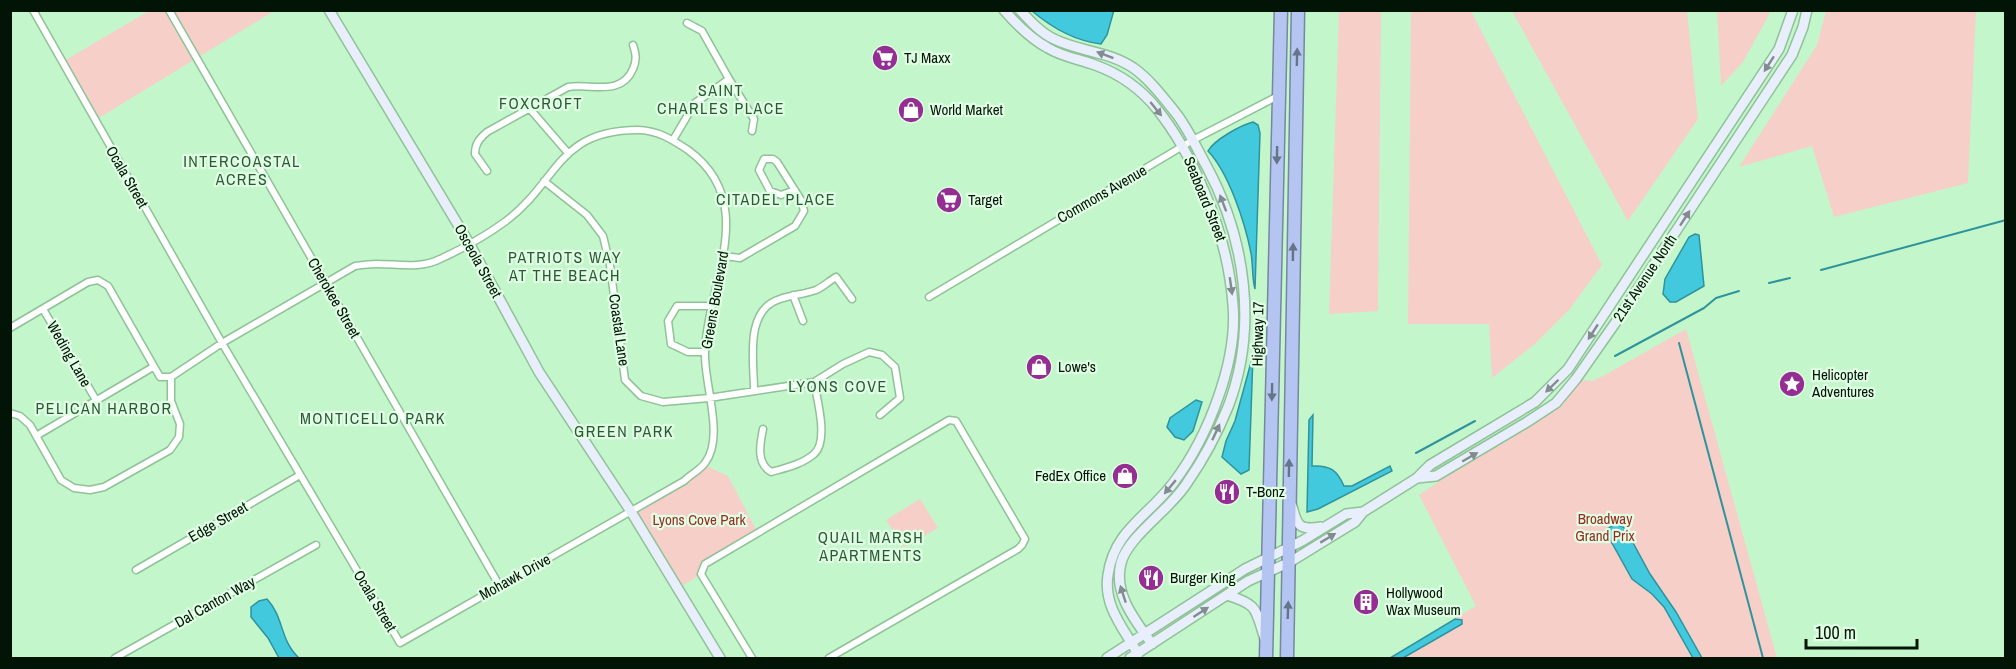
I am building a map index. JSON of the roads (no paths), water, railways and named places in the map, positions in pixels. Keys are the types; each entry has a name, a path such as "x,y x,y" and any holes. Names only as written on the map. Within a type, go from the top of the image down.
{"highway":[{"name":"Highway 17","path":"1266,658 1281,10"},
{"path":"1287,658 1290,562 1288,490 1298,10"}],"street":[{"name":"Ocala Street","path":"33,10 222,343 400,643"},
{"name":"Cherokee Street","path":"169,10 499,585"},
{"name":"Osceola Street","path":"329,10 469,243 539,372 630,510"},
{"name":"Seaboard Street","path":"1004,10 1035,40 1049,49 1096,65 1134,85 1157,110 1183,147 1197,175 1217,221 1227,255 1234,306 1232,335 1217,404 1205,432 1174,483 1124,534 1111,558 1107,591 1118,623 1131,642 1134,656"},
{"name":"Seaboard Street","path":"1020,10 1038,28 1054,39 1097,51 1134,69 1177,114 1217,187 1233,228 1244,278 1245,308 1238,371 1228,407 1213,440 1179,495 1130,544 1124,554 1119,578 1121,592 1129,610 1152,644"},
{"name":"21st Avenue North","path":"1134,656 1227,595 1290,562 1354,522 1363,512 1417,478 1430,465 1535,402 1568,369 1779,49 1793,10"},
{"name":"21st Avenue North","path":"1417,478 1436,476 1527,423 1556,403 1618,319 1792,55 1808,10"},
{"path":"687,23 702,31 754,119 752,131"},
{"path":"487,171 474,154 479,139 487,132 568,87 613,88 626,81 635,63 636,54 633,45"},
{"path":"673,140 694,103 729,79"},
{"name":"Commons Avenue","path":"929,297 1193,140 1278,96"},
{"path":"530,110 568,153"},
{"name":"Greens Boulevard","path":"469,243 507,220 531,197 568,153 591,137 612,132 640,130 657,133 673,140 700,159 720,192 727,222 724,256 712,306 705,352 715,433 712,446 704,465 684,481 630,510"},
{"path":"724,256 740,258 795,226 804,211 801,200 795,190 777,162 773,159 764,159 759,170 770,191 781,195 795,190"},
{"name":"Coastal Lane","path":"544,181 587,214 603,236 610,265 626,380 640,396 663,402 709,398 813,382"},
{"path":"10,328 87,282 98,280 108,286 153,367 160,376 171,377 222,343 325,282 355,267 375,264 407,266 437,261 469,243"},
{"path":"754,390 755,324 768,304 777,299 817,290 836,277 852,299"},
{"path":"793,296 803,321"},
{"path":"705,352 688,352 671,344 668,321 677,306 712,306"},
{"name":"Weding Lane","path":"43,309 96,400"},
{"path":"763,429 760,457 764,467 771,472 792,466 815,454 821,440 820,412 813,382 869,352 882,355 895,367 900,398 880,415"},
{"path":"36,436 153,367"},
{"path":"10,413 20,416 30,425 61,480 74,488 90,490 104,487 170,450 179,436 180,424 171,401 171,377"},
{"path":"752,658 701,574 705,564 949,420 956,422 1025,539 1024,542 1018,549 829,658"},
{"name":"Edge Street","path":"136,570 300,475"},
{"path":"1288,490 1300,526 1311,528 1327,526"},
{"path":"630,510 720,658"},
{"name":"Mohawk Drive","path":"400,643 630,510"},
{"name":"21st Avenue North","path":"1107,658 1245,569 1346,514 1363,512"},
{"name":"Dal Canton Way","path":"115,658 316,545"},
{"path":"1227,595 1249,603 1256,611 1267,645"}],"water":[{"path":"1114,10 1107,35 1101,44 1082,40 1064,32 1032,11"},
{"path":"1253,122 1258,125 1260,133 1255,289 1251,253 1240,213 1223,172 1208,151 1228,134"},
{"path":"1699,235 1704,286 1676,302 1670,302 1663,294 1665,279 1689,237"},
{"path":"1253,355 1249,470 1241,474 1222,457 1235,421"},
{"path":"1196,400 1202,402 1193,431 1184,440 1175,437 1167,427 1170,418"},
{"path":"1313,415 1312,466 1324,466 1332,470 1339,476 1344,486 1352,486 1390,466 1392,471 1318,509 1307,512 1309,420"},
{"path":"1617,524 1625,528 1650,574 1676,612 1702,658 1693,658 1664,607 1652,594 1632,579 1607,534 1608,528"},
{"path":"267,599 276,613 288,644 299,658 279,658 268,638 251,617 251,607"},
{"path":"1455,619 1462,620 1462,624 1403,658 1390,658"}],"waterway":[{"path":"1821,270 2006,220"},
{"path":"1769,283 1790,278"},
{"path":"1615,356 1704,308 1716,298 1739,291"},
{"path":"1679,343 1763,658"},
{"path":"1416,453 1475,421"}],"place":[{"name":"TJ Maxx","path":"885,58"},
{"name":"World Market","path":"911,110"},
{"name":"Target","path":"949,200"},
{"name":"Lowe's","path":"1039,367"},
{"name":"Helicopter Adventures","path":"1792,384"},
{"name":"FedEx Office","path":"1125,476"},
{"name":"T-Bonz","path":"1227,492"},
{"name":"Burger King","path":"1151,578"},
{"name":"Hollywood Wax Museum","path":"1366,602"}],"district":[{"name":"SAINT CHARLES PLACE","path":"721,99"},
{"name":"FOXCROFT","path":"541,103"},
{"name":"INTERCOASTAL ACRES","path":"242,170"},
{"name":"CITADEL PLACE","path":"776,199"},
{"name":"PATRIOTS WAY AT THE BEACH","path":"565,266"},
{"name":"LYONS COVE","path":"838,386"},
{"name":"PELICAN HARBOR","path":"104,408"},
{"name":"MONTICELLO PARK","path":"373,418"},
{"name":"GREEN PARK","path":"624,431"},
{"name":"QUAIL MARSH APARTMENTS","path":"871,546"}],"park label":[{"name":"Lyons Cove Park","path":"699,520"},
{"name":"Broadway Grand Prix","path":"1605,528"}]}
